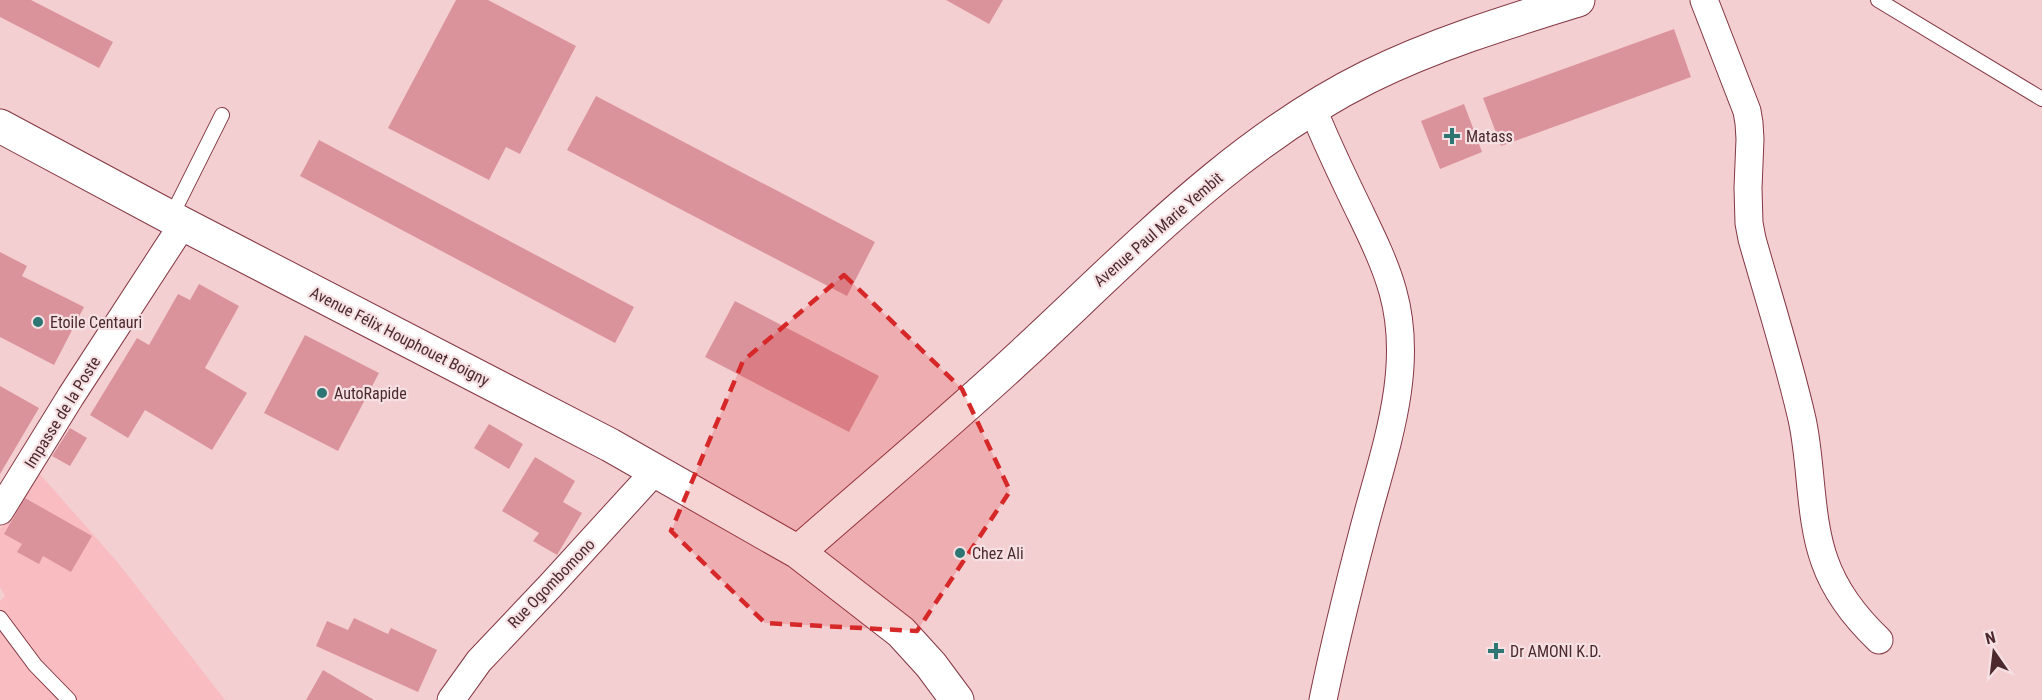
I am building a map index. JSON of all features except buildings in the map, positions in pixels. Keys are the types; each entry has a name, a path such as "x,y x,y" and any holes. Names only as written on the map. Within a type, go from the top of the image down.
{"main road":[{"name":"Avenue Paul Marie Yembit","path":"798,552 1025,352 1152,232 1259,143 1368,77 1429,50 1578,0"},
{"name":"Avenue Félix Houphouet Boigny","path":"0,126 656,470 798,552 901,632 931,665 957,700"}],"street":[{"path":"1704,0 1747,111 1750,139 1749,223 1799,403 1818,538 1824,562 1846,604 1860,622 1879,640"},
{"path":"1312,109 1377,249 1393,292 1400,330 1401,369 1394,416 1338,628 1323,700"},
{"name":"Impasse de la Poste","path":"0,511 177,220"},
{"name":"Rue Ogombomono","path":"451,700 479,661 656,470"}],"lane":[{"path":"1878,0 2042,99"},
{"path":"177,220 222,115"},
{"path":"0,618 35,665 69,700"}],"highlighted area":[{"path":"844,275 962,389 1010,491 917,631 765,623 671,531 743,361"}],"shaded area":[{"path":"39,473 119,564 225,700 0,700 0,601 5,596 0,587 0,529"}],"place":[{"name":"Matass","path":"1452,136"},
{"name":"Etoile Centauri","path":"38,322"},
{"name":"AutoRapide","path":"322,393"},
{"name":"Chez Ali","path":"960,553"},
{"name":"Dr AMONI K.D.","path":"1496,651"}]}
